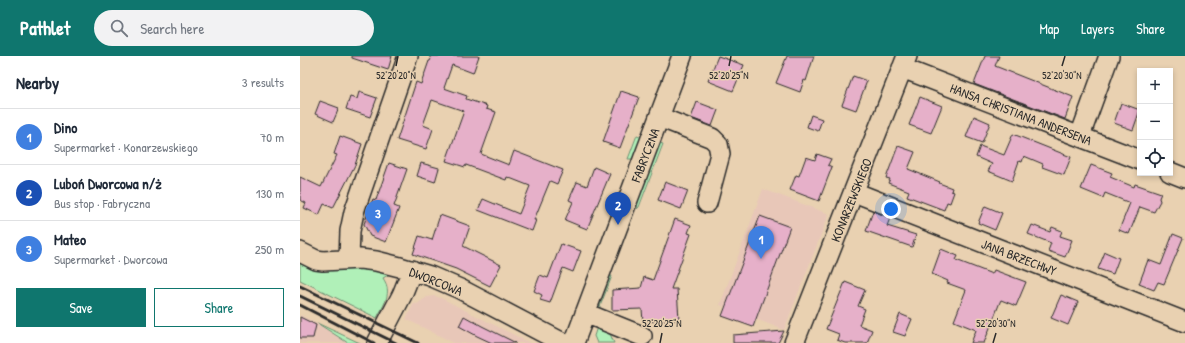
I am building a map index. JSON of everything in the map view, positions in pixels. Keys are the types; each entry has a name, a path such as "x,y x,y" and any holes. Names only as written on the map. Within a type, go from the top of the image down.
{"street":[{"path":"349,259 350,231 354,212 408,56"},
{"name":"FABRYCZNA","path":"574,343 682,56"},
{"path":"1080,136 1109,56"},
{"name":"HANSA CHRISTIANA ANDERSENA","path":"905,62 1137,159"},
{"name":"KONARZEWSKIEGO","path":"794,343 905,62"},
{"path":"659,117 712,138 718,144 720,154 707,203"},
{"path":"1173,173 1185,178"},
{"name":"JANA BRZECHWY","path":"854,192 1185,322"},
{"name":"DWORCOWA","path":"300,252 316,260 323,261 349,259 376,261 412,270 451,285 563,343"},
{"path":"377,343 402,295 412,270"},
{"path":"585,313 642,336"}],"shaded area":[{"path":"763,189 829,214 784,330 720,305"},
{"path":"435,296 530,343 454,343 406,319 414,303 417,304 427,297"},
{"path":"300,315 317,323 348,343 300,343"}],"green space":[{"path":"637,135 643,137 633,159 628,159"},
{"path":"658,142 663,144 637,209 639,191"},
{"path":"300,260 359,266 388,275 383,278 386,283 387,294 385,303 377,318 300,280"},
{"path":"606,276 612,276 599,309 597,307"},
{"path":"317,323 360,343 348,343"},
{"path":"598,324 607,327 614,343 597,343 594,336"}],"building":[{"path":"352,56 392,56 388,70 352,58"},
{"path":"430,56 479,56 473,73 452,65 444,88 467,96 466,99 487,106 486,109 496,112 481,154 509,165 514,151 563,170 557,184 550,181 534,220 536,220 532,231 478,210 483,199 519,214 530,186 507,177 506,180 466,165 465,167 446,161 464,111 432,100 423,125 433,129 426,149 397,140 416,82 421,84 431,59"},
{"path":"718,56 744,65 733,91 708,81"},
{"path":"787,56 814,56 806,81 804,80 800,92 776,83"},
{"path":"985,56 999,56 995,66 1073,97 1065,119 974,84"},
{"path":"853,76 867,81 856,110 842,105"},
{"path":"621,91 639,97 620,148 603,142"},
{"path":"359,92 377,98 370,117 346,109 350,97 357,99"},
{"path":"920,97 942,106 931,133 909,125"},
{"path":"320,101 339,108 333,122 315,114"},
{"path":"697,102 718,110 712,126 691,118"},
{"path":"1121,103 1137,109 1137,119 1133,130 1114,123"},
{"path":"811,115 822,119 818,131 807,127"},
{"path":"974,116 990,123 982,143 966,137"},
{"path":"1013,134 1071,157 1064,175 1042,167 1043,164 1024,156 1022,162 1019,161 1012,181 988,171 992,164 976,157 980,146 1004,155"},
{"path":"340,136 362,144 355,165 333,208 324,204 319,215 304,208 306,203 300,200 300,177 321,187 337,155 334,154"},
{"path":"898,146 915,152 908,169 952,188 951,191 954,192 950,203 947,202 944,210 907,196 909,191 888,183 890,179 886,178"},
{"path":"817,154 831,159 828,165 832,167 819,201 790,190 796,175 799,176 806,157 815,160"},
{"path":"389,163 407,169 394,206 399,208 386,242 370,236 364,224 373,199 376,200"},
{"path":"421,163 439,168 435,182 417,176"},
{"path":"1091,165 1112,173 1110,177 1134,187 1135,184 1161,193 1159,198 1160,201 1154,212 1140,207 1129,234 1119,230 1130,203 1105,193 1103,198 1081,189"},
{"path":"594,167 610,174 587,229 565,220 573,202 569,200 577,182 587,186"},
{"path":"665,182 688,191 681,209 658,200"},
{"path":"985,206 1002,213 995,230 978,223"},
{"path":"873,211 890,218 887,226 916,235 912,247 866,231"},
{"path":"440,215 470,226 463,246 501,265 490,286 456,269 413,254 419,236 432,240"},
{"path":"760,216 790,227 753,327 722,316"},
{"path":"675,219 691,225 688,233 691,234 671,289 677,289 679,320 643,322 642,309 612,310 612,290 641,288 644,277 653,280"},
{"path":"1032,225 1050,232 1052,227 1062,231 1060,236 1072,240 1065,257 1048,251 1051,243 1028,234"},
{"path":"1173,234 1183,238 1164,284 1158,282 1154,290 1139,284 1148,260 1161,265"},
{"path":"561,244 581,251 573,272 563,268 550,303 540,300 542,295 534,291 540,275 548,278"},
{"path":"941,249 958,256 956,260 992,274 994,270 1026,282 1016,306 1001,300 984,343 971,343 976,330 954,321 966,290 947,283 948,281 932,274"},
{"path":"1105,252 1119,258 1113,274 1098,269"},
{"path":"845,282 865,290 858,306 865,309 859,325 872,330 867,343 845,343 837,340 839,334 826,329"},
{"path":"1061,295 1078,302 1068,325 1051,318"},
{"path":"900,314 912,319 905,336 893,332"},
{"path":"464,316 516,343 492,343 477,336 459,326"},
{"path":"300,317 316,325 313,338 300,338"},
{"path":"784,331 778,343 733,343 733,335"}],"railway":[{"path":"300,286 418,343"},
{"path":"300,296 396,343"},
{"path":"300,305 374,343"}],"place":[{"name":"Luboń Dworcowa n/ż","path":"618,225"},
{"name":"Mateo","path":"378,233"},
{"name":"Dino","path":"761,259"}]}
